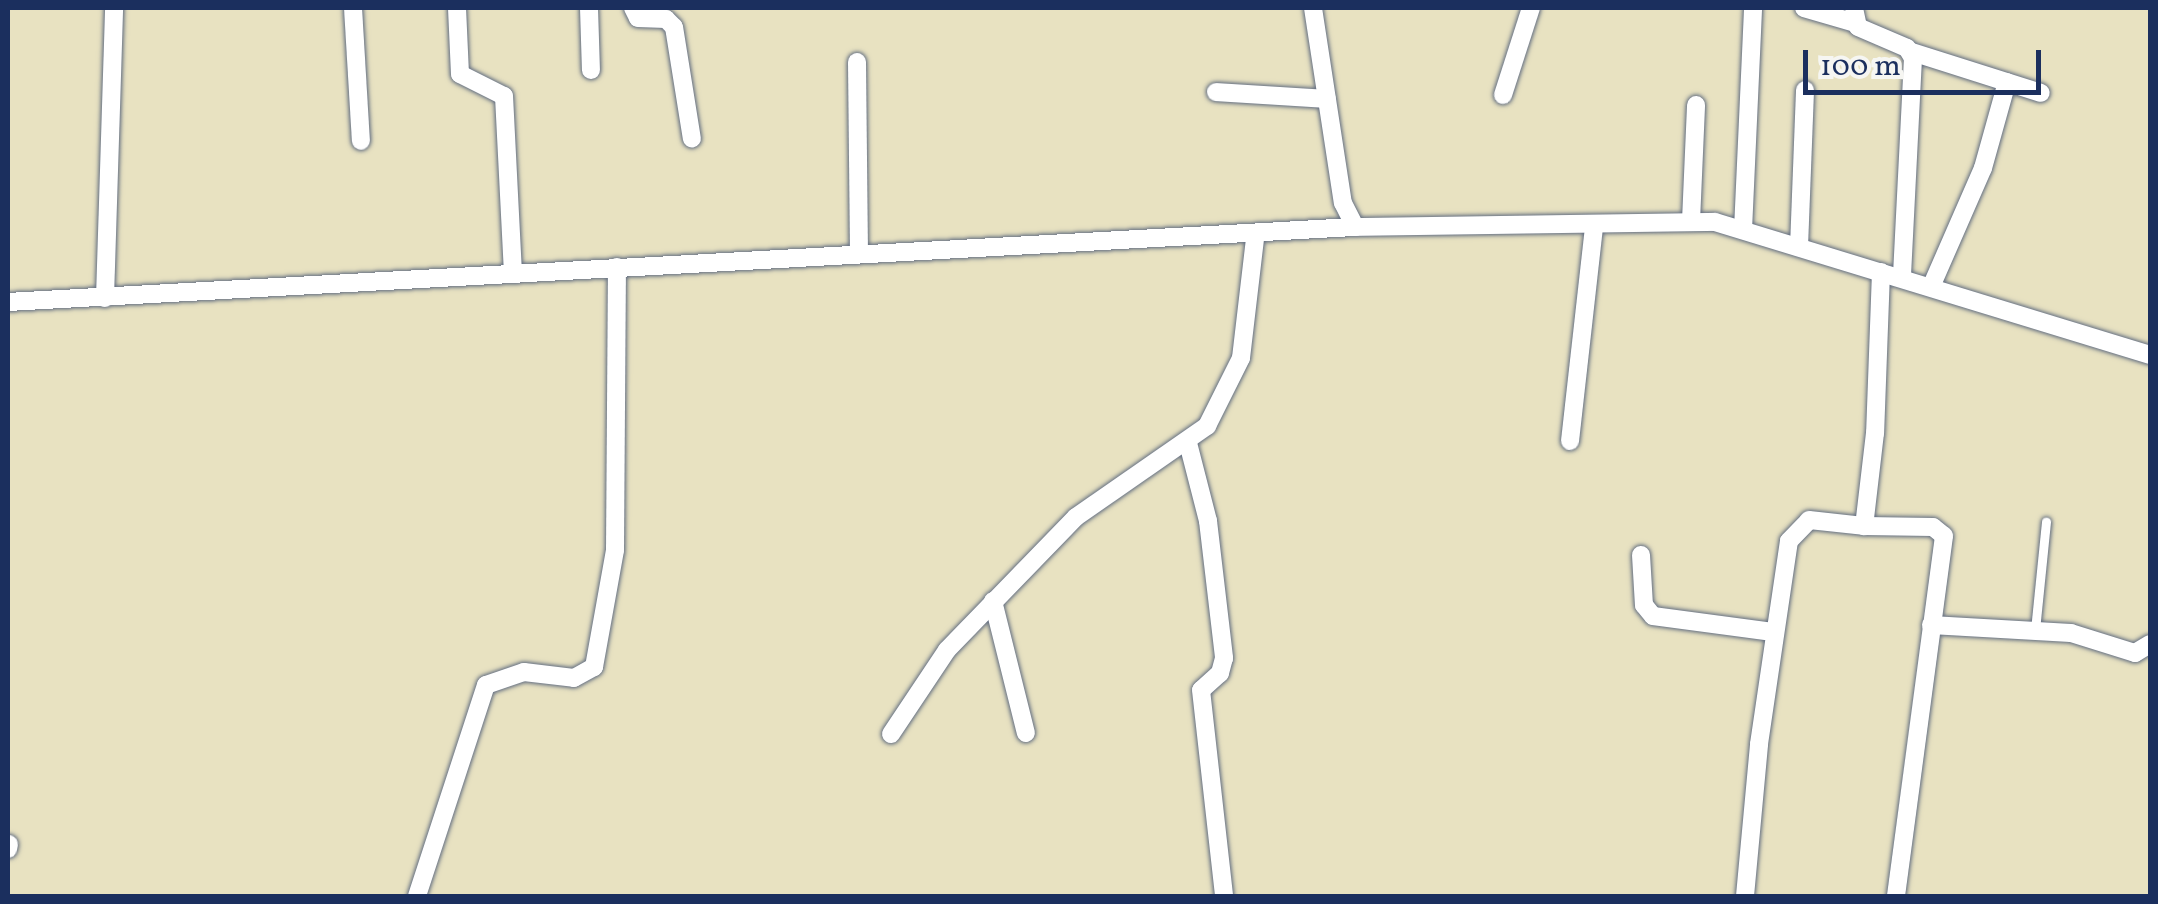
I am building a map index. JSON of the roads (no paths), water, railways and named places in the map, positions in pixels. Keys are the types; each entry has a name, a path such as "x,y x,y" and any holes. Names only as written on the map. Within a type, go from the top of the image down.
{"street":[{"path":"105,298 114,8"},
{"path":"353,8 361,140"},
{"path":"458,8 460,74 504,96 513,273"},
{"path":"589,8 591,70"},
{"path":"633,8 638,18 666,19 674,27 692,139"},
{"path":"1313,8 1342,203 1355,228"},
{"path":"1503,95 1530,8"},
{"path":"1743,230 1752,8"},
{"path":"1804,8 1855,15 1912,52 2042,94"},
{"path":"1902,278 1912,52"},
{"path":"857,62 859,254"},
{"path":"1931,287 1982,168 2006,82"},
{"path":"1799,247 1805,90"},
{"path":"1216,92 1327,99"},
{"path":"1691,220 1696,105"},
{"path":"8,302 859,254 1255,238 1355,228 1594,227 1691,220 1743,230 2150,355"},
{"path":"1570,441 1594,227"},
{"path":"890,734 947,650 994,601 1076,517 1188,443 1234,381 1255,238"},
{"path":"417,896 486,685 524,672 574,678 594,667 615,550 617,267"},
{"path":"1864,526 1876,434 1881,272"},
{"path":"1188,443 1208,521 1224,658 1220,673 1200,690 1224,896"},
{"path":"1745,896 1773,632 1794,531 1809,520 1942,532 1896,896"},
{"path":"1642,555 1649,614 1773,632"},
{"path":"994,601 1026,733"},
{"path":"1931,625 2090,637 2135,653 2150,644"}],"lane":[{"path":"2035,630 2046,522"}]}
